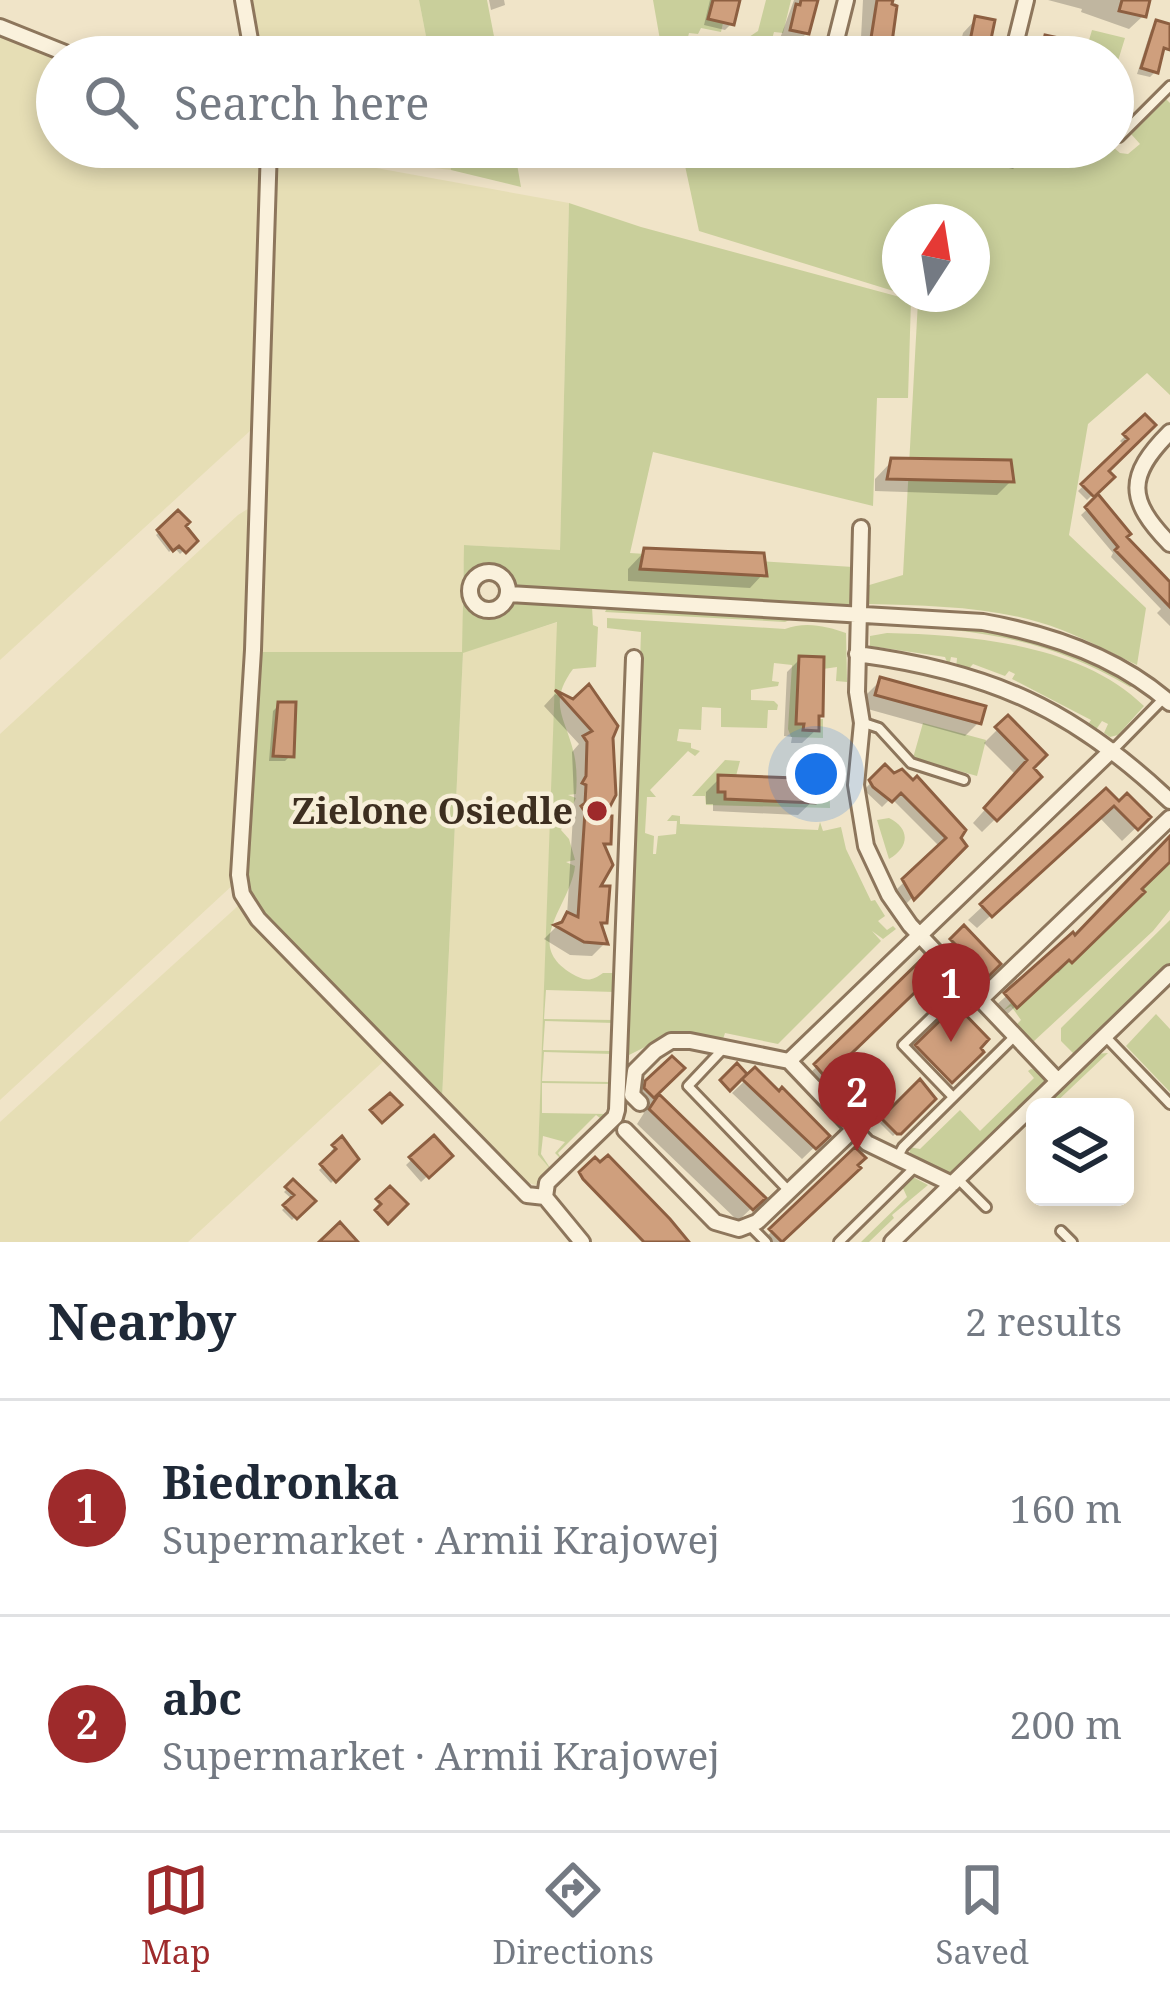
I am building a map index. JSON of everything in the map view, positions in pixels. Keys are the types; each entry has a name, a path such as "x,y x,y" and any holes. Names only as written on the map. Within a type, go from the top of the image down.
{"street":[{"path":"243,0 249,36"},
{"path":"837,36 846,0"},
{"path":"1018,36 1027,0"},
{"path":"0,27 36,41"},
{"path":"268,168 253,650 239,875 242,894 258,919 527,1195 545,1197 582,1242"},
{"path":"1170,432 1143,463 1136,491 1146,518 1170,544"},
{"path":"861,529 856,692 862,723 856,785 866,845 889,895 920,937 1058,1081"},
{"path":"508,594 982,622 1024,629 1095,655 1167,701"},
{"path":"1068,644 1075,628"},
{"path":"857,654 971,676 1019,693 1062,715 1170,801"},
{"path":"545,1197 547,1183 617,1110 634,658"},
{"path":"789,1060 1112,751"},
{"path":"981,999 1170,818"},
{"path":"892,1242 1170,973"},
{"path":"640,1103 632,1095 634,1071 671,1041 789,1060 872,1146 955,1182"},
{"path":"625,1130 715,1222 731,1228 750,1226 853,1130"}],"lane":[{"path":"1134,123 1170,86"},
{"path":"1112,751 1167,701"},
{"path":"862,723 879,728 911,763 964,780"},
{"path":"953,1097 903,1045 966,984"},
{"path":"897,1159 903,1147 1015,1036"},
{"path":"1105,1036 1170,1104"},
{"path":"724,1048 688,1085 789,1192"},
{"path":"839,1242 915,1167"},
{"path":"955,1182 986,1207"},
{"path":"750,1226 766,1242"},
{"path":"1061,1231 1072,1242"}],"shaded area":[{"path":"250,0 419,0 426,36 256,36"},
{"path":"0,34 36,49 36,168 261,168 251,430 0,660"},
{"path":"276,168 376,168 569,203 560,551 465,545 462,589 464,652 558,622 538,1155 552,1171 536,1185 442,1099 463,653 257,652"},
{"path":"254,505 235,883 0,1100 0,734"},
{"path":"239,905 387,1058 188,1242 0,1242 0,1122"}],"green space":[{"path":"419,0 487,0 494,36 426,36"},
{"path":"653,0 713,0 708,19 723,23 721,32 701,28 688,36 659,36"},
{"path":"766,0 791,0 783,33 750,36 758,31"},
{"path":"1165,98 1170,103 1170,395 1147,373 1088,424 1069,535 1146,608 1137,665 1062,630 1015,616 869,604 866,586 903,575 917,312 990,312 990,204 882,204 882,287 699,231 686,168 1134,168 1134,149 1140,144 1134,131"},
{"path":"518,168 521,187 451,170"},
{"path":"569,203 882,292 882,312 911,312 908,398 877,398 873,506 653,452 630,553 853,567 852,601 847,606 522,589 493,566 475,573 467,585 469,600 482,614 498,613 518,603 592,607 593,625 598,627 596,667 573,669 561,692 577,779 576,794 568,795 576,798 561,830 575,860 566,862 575,866 550,939 559,964 576,976 590,979 618,973 615,992 546,990 544,1019 614,1023 545,1021 543,1050 613,1054 544,1052 542,1081 612,1082 542,1083 542,1113 610,1114 604,1121 596,1115 558,1153 563,1161 555,1153 565,1142 543,1136 541,1154 552,1171 538,1155 557,622 463,653 442,1099 259,913 246,889 244,867 257,652 462,652 464,545 560,550"},
{"path":"607,608 794,618 785,622 605,612"},
{"path":"607,618 785,629 816,625 846,633 847,682 836,681 837,667 823,669 823,657 799,657 796,723 804,724 804,730 818,731 819,719 823,719 823,738 791,737 792,665 774,663 772,681 779,682 778,686 751,690 751,700 778,705 777,710 768,710 767,728 721,727 721,708 702,707 701,730 679,729 677,741 691,743 691,748 700,751 695,756 688,751 650,790 656,797 647,797 645,833 654,836 653,854 658,836 676,834 677,821 667,821 672,815 680,816 680,824 818,830 820,822 823,831 841,827 846,849 871,901 875,900 885,916 878,921 887,930 896,929 883,939 872,931 881,941 778,1044 725,1033 722,1042 669,1035 627,1056 641,632 607,628"},
{"path":"887,622 1015,636 1074,655 1134,685 1042,647 983,634 887,626"},
{"path":"887,633 989,641 1057,656 1118,685 1144,706 1118,735 1110,737 1104,733 1108,724 1102,721 1095,731 1087,726 1091,720 1012,679 1015,674 1009,671 1005,676 973,664 966,672 956,669 957,658 951,657 949,667 945,657 870,646 870,636"},
{"path":"923,723 986,740 977,776 913,758"},
{"path":"725,760 740,761 736,776 719,776 718,791 814,803 815,796 822,796 823,780 808,779 807,764 829,765 830,808 706,805 705,796 692,796"},
{"path":"889,818 901,827 905,838 889,859 877,820"},
{"path":"1170,862 1170,910 1033,1042 1016,1025 1021,1020 1011,1006 1003,1011 1012,1002 1018,1007 1069,960 1073,963"},
{"path":"1170,920 1170,964 1075,1055 1061,1041 1061,1028"},
{"path":"1156,1014 1170,1029 1170,1092 1126,1046"},
{"path":"1108,1053 1060,1098 1049,1098 1095,1054"},
{"path":"1038,1070 1045,1077 1043,1086 951,1175 911,1158 909,1147 920,1149 960,1110 980,1131 1034,1078 1028,1071"},
{"path":"911,1176 928,1185 869,1242 861,1242 907,1197 902,1186"}],"building":[{"path":"713,0 740,0 734,25 708,19"},
{"path":"801,0 818,0 809,34 790,30"},
{"path":"877,0 893,0 897,6 893,36 871,36"},
{"path":"1122,0 1150,0 1146,17 1119,11"},
{"path":"975,16 995,20 992,36 971,36"},
{"path":"1156,20 1170,24 1170,50 1164,48 1158,73 1141,68"},
{"path":"1145,414 1156,425 1109,471 1115,477 1094,497 1081,484 1128,439 1123,434"},
{"path":"891,458 1011,460 1014,482 887,479"},
{"path":"1098,494 1131,534 1127,537 1170,582 1170,607 1115,550 1118,547 1085,507"},
{"path":"178,510 198,541 186,553 179,546 173,551 157,530"},
{"path":"644,548 764,553 767,576 640,569"},
{"path":"799,656 824,657 819,731 803,730 804,724 796,724"},
{"path":"880,677 986,706 981,724 875,695"},
{"name":"Zielone Osiedle","path":"589,684 618,726 613,738 616,795 605,816 612,816 611,844 604,844 613,865 601,886 610,886 607,923 601,923 608,944 584,942 554,925 567,912 578,917 585,812 581,806 586,785 582,783 587,742 583,736 592,731 555,690 573,699"},
{"path":"278,702 296,702 294,757 273,756"},
{"path":"1008,715 1047,755 1034,768 1042,777 997,821 984,808 1027,760 995,727"},
{"path":"885,764 894,773 902,769 913,780 917,776 966,830 961,838 967,846 914,900 902,879 946,838 901,793 892,802 873,787 869,780"},
{"path":"718,775 823,779 822,796 815,796 815,803 725,799 725,792 718,792"},
{"path":"1106,788 1119,801 1127,793 1151,817 1138,830 1114,806 992,917 980,904"},
{"path":"1170,836 1170,862 1142,889 1145,892 1017,1008 1004,993 1073,932 1075,935"},
{"path":"964,925 1001,964 988,977 950,939"},
{"path":"920,961 933,975 826,1078 814,1064"},
{"path":"956,1005 989,1039 981,1048 984,1052 952,1083 915,1045"},
{"path":"672,1056 685,1068 654,1098 644,1088 645,1081"},
{"path":"737,1063 747,1074 730,1091 720,1080"},
{"path":"755,1067 830,1136 816,1149 742,1079"},
{"path":"920,1079 936,1099 897,1134 881,1118"},
{"path":"390,1093 402,1105 382,1123 370,1110"},
{"path":"659,1094 766,1198 753,1210 649,1109"},
{"path":"434,1135 453,1156 429,1178 409,1157"},
{"path":"342,1136 359,1159 336,1182 320,1164"},
{"path":"855,1147 866,1158 858,1165 861,1168 782,1242 769,1229"},
{"path":"608,1155 689,1242 644,1242 583,1179 579,1172 595,1157 600,1162"},
{"path":"293,1179 316,1201 297,1219 283,1205 294,1195 285,1187"},
{"path":"390,1186 408,1204 388,1224 375,1210 381,1204 376,1199"},
{"path":"340,1222 358,1242 319,1242"}],"place":[{"name":"Zielone Osiedle","path":"597,811"},
{"name":"Biedronka","path":"951,1042"},
{"name":"abc","path":"857,1151"}]}
